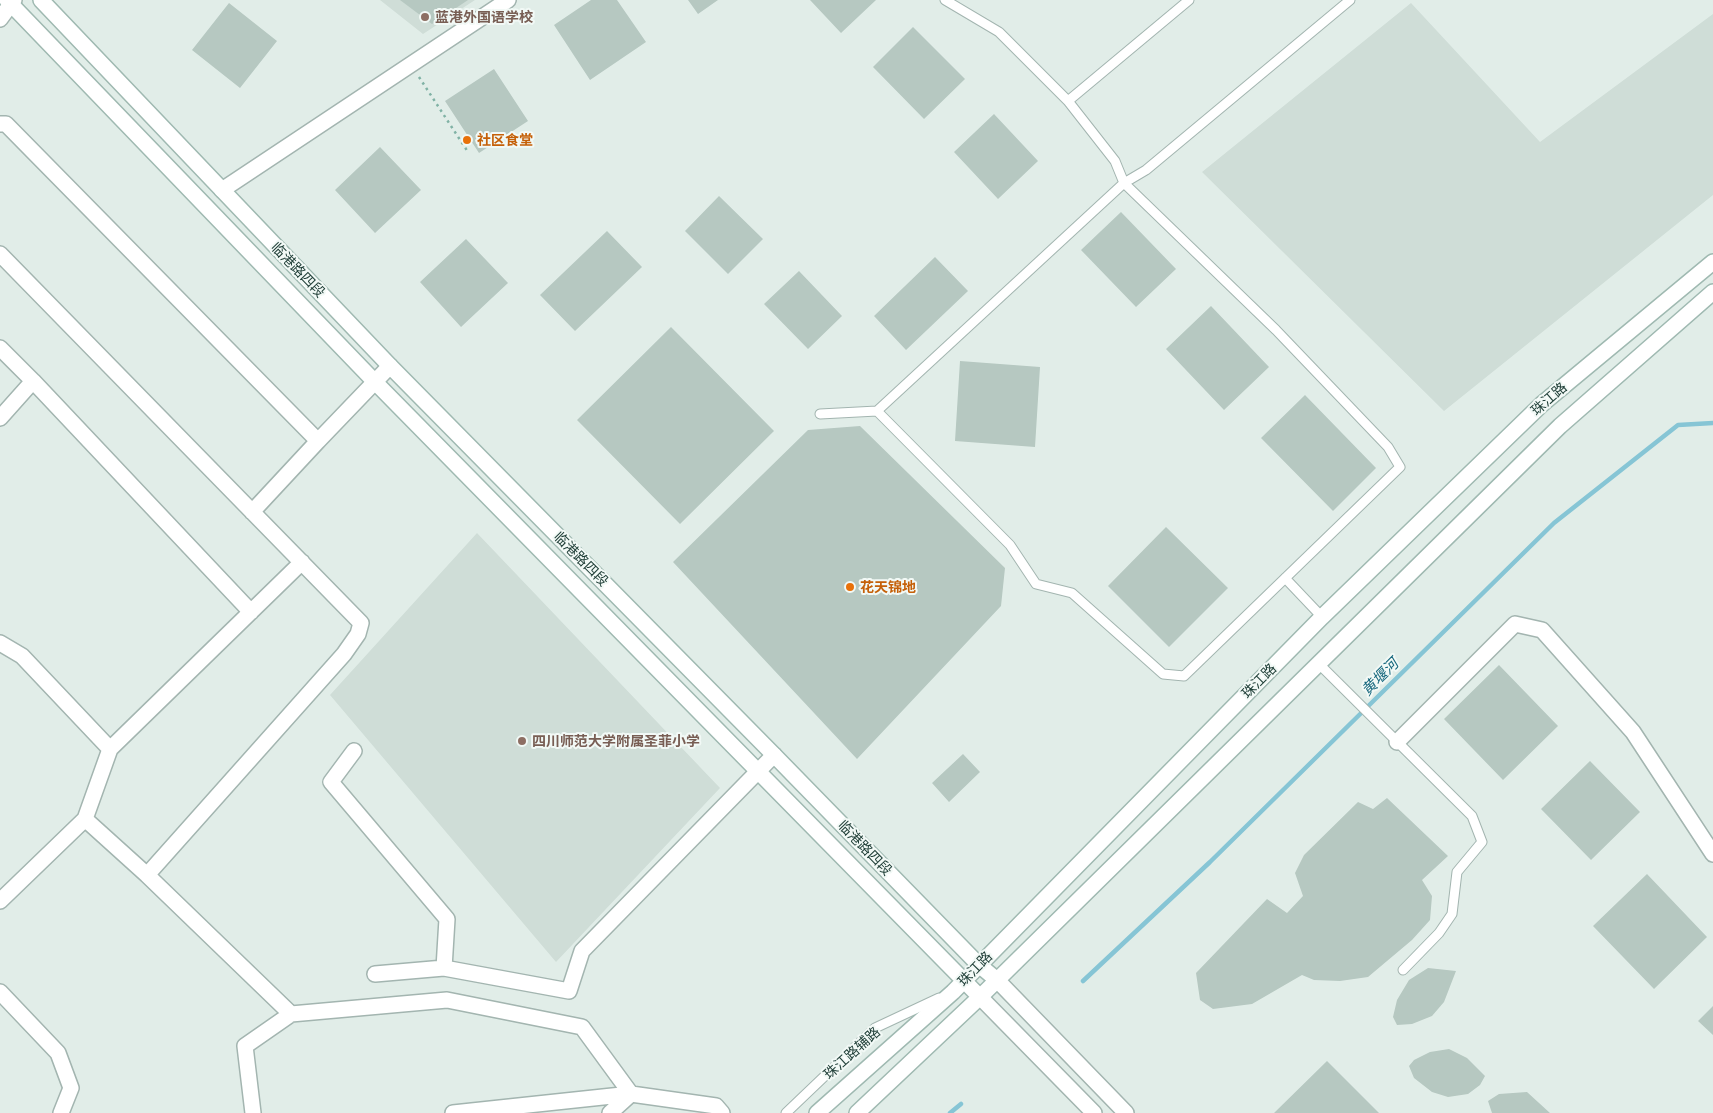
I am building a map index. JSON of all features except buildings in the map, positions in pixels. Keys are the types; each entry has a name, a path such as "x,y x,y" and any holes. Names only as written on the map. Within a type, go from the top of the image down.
{"street":[{"name":"临港路四段","path":"41,0 390,366 1126,1113"},
{"path":"222,190 508,0"},
{"name":"临港路四段","path":"11,1 375,382 1094,1113"},
{"path":"0,19 11,1"},
{"path":"0,124 6,124 318,441"},
{"path":"0,254 361,623 358,634 344,654 147,875"},
{"name":"珠江路","path":"818,1113 953,992 1322,617 1542,404 1713,262"},
{"name":"珠江路","path":"856,1113 997,980 1560,426 1713,292"},
{"path":"0,348 251,612"},
{"path":"252,512 390,366"},
{"path":"0,418 33,381"},
{"path":"0,900 86,819 110,749 302,562"},
{"path":"1397,742 1515,624 1542,630 1633,732 1713,854"},
{"path":"0,643 22,656 110,749"},
{"path":"354,752 331,782 447,919 444,968"},
{"path":"375,974 444,968 569,991 582,951 774,755"},
{"path":"86,819 291,1014"},
{"path":"0,992 58,1053 71,1088 65,1111"},
{"path":"253,1113 245,1046 291,1014 447,1000 582,1027 631,1094"},
{"path":"610,1113 631,1094"},
{"path":"453,1113 631,1094 716,1106 722,1113"}],"lane":[{"path":"877,411 1010,545 1036,584 1072,593 1162,674 1184,676 1400,467 1388,447 1276,330 1124,183 1115,161 1068,102 998,32 945,0"},
{"path":"1068,102 1189,0"},
{"path":"820,414 877,411 1124,183 1146,170 1350,0"},
{"path":"1285,578 1322,617"},
{"path":"1319,664 1472,816 1482,842 1457,872 1452,914 1439,933 1403,970"},
{"name":"珠江路辅路","path":"786,1113 876,1028 953,992"}],"path":[{"path":"411,65 468,152"}],"shaded area":[{"name":"蓝港外国语学校","path":"380,0 475,0 423,34"},
{"path":"1411,3 1540,142 1713,14 1713,195 1444,411 1202,172"},
{"name":"四川师范大学附属圣菲小学","path":"477,533 720,788 556,962 330,695"}],"waterway":[{"name":"黄堰河","path":"1083,981 1210,862 1554,523 1678,425 1713,423"},
{"name":"黄堰河","path":"950,1113 961,1104"}],"place":[{"name":"蓝港外国语学校","path":"425,17"},
{"name":"社区食堂","path":"467,140"},
{"name":"花天锦地","path":"850,587"},
{"name":"四川师范大学附属圣菲小学","path":"522,741"}]}
